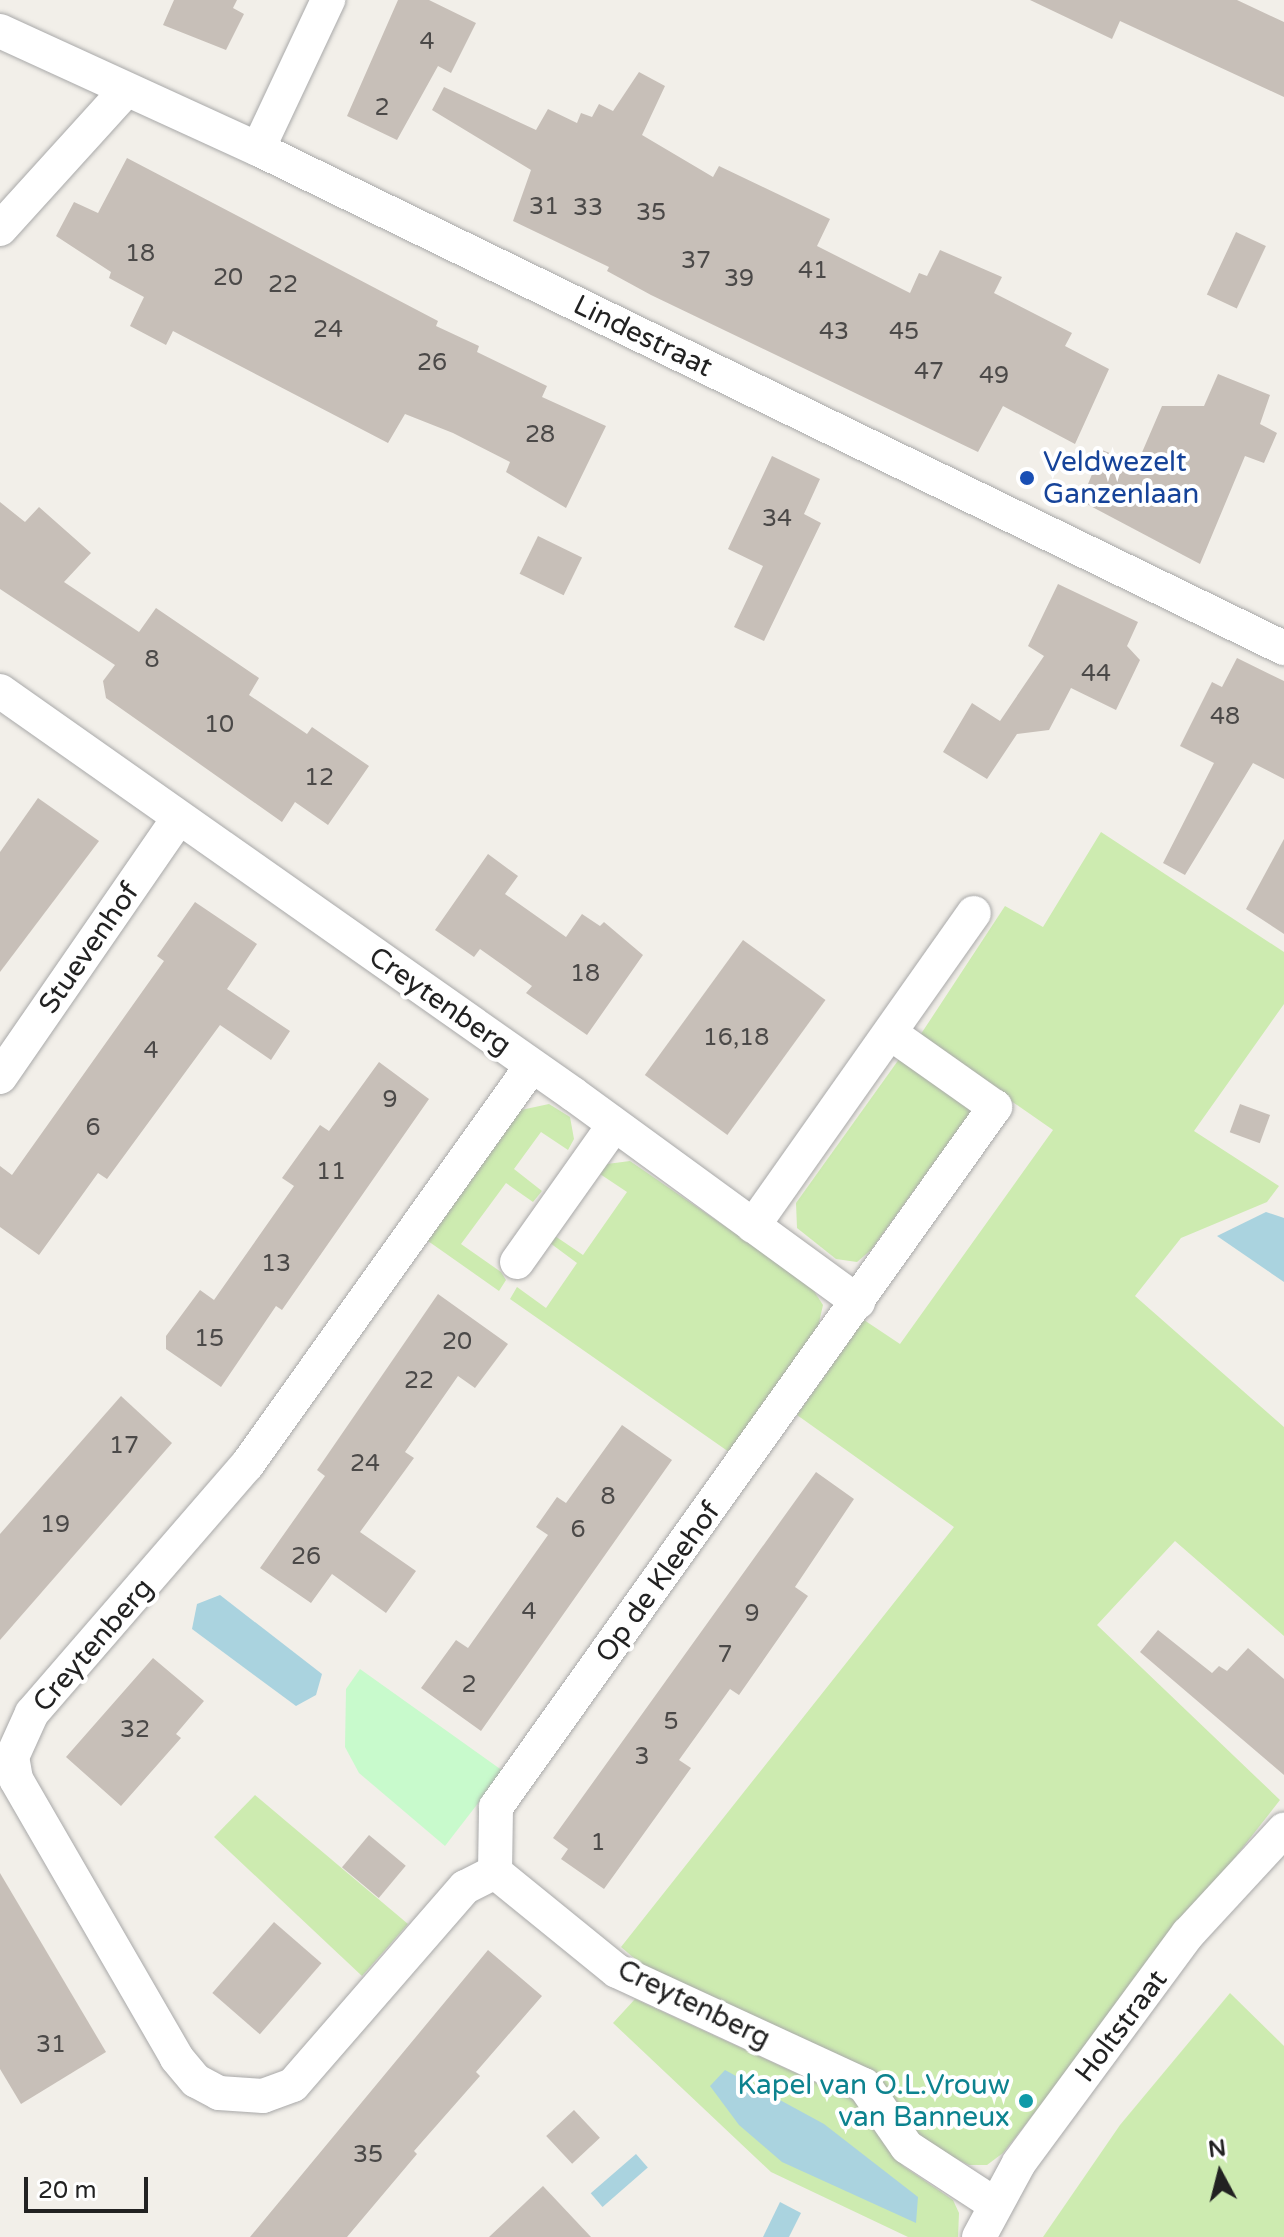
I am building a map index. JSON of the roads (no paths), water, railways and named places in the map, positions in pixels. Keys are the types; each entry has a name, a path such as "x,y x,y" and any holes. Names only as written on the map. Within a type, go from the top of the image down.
{"street":[{"path":"258,149 328,0"},
{"name":"Lindestraat","path":"0,31 258,149 1284,648"},
{"path":"0,229 126,90"},
{"name":"Creytenberg","path":"0,691 532,1066 247,1465 32,1713 12,1757 16,1779 177,2058 196,2081 219,2093 263,2096 293,2085 465,1887 495,1872 617,1971 864,2085 907,2147 996,2205"},
{"name":"Stuevenhof","path":"0,1077 179,818"},
{"path":"753,1226 974,913"},
{"name":"Op de Kleehof","path":"495,1872 496,1807 995,1107 890,1033"},
{"path":"532,1066 858,1302"},
{"path":"517,1262 614,1125"},
{"name":"Holtstraat","path":"979,2237 1019,2163 1188,1934 1284,1830"}],"water":[{"path":"1266,1212 1284,1218 1284,1282 1217,1236"},
{"path":"220,1595 322,1674 316,1695 296,1706 192,1629 197,1604"},
{"path":"725,2070 824,2124 918,2197 916,2223 782,2162 739,2125 710,2086"},
{"path":"636,2154 648,2168 603,2207 591,2193"},
{"path":"780,2202 801,2213 789,2237 763,2237"}],"place":[{"name":"Veldwezelt Ganzenlaan","path":"1027,478"},
{"name":"Kapel van O.L.Vrouw van Banneux","path":"1026,2101"}]}
